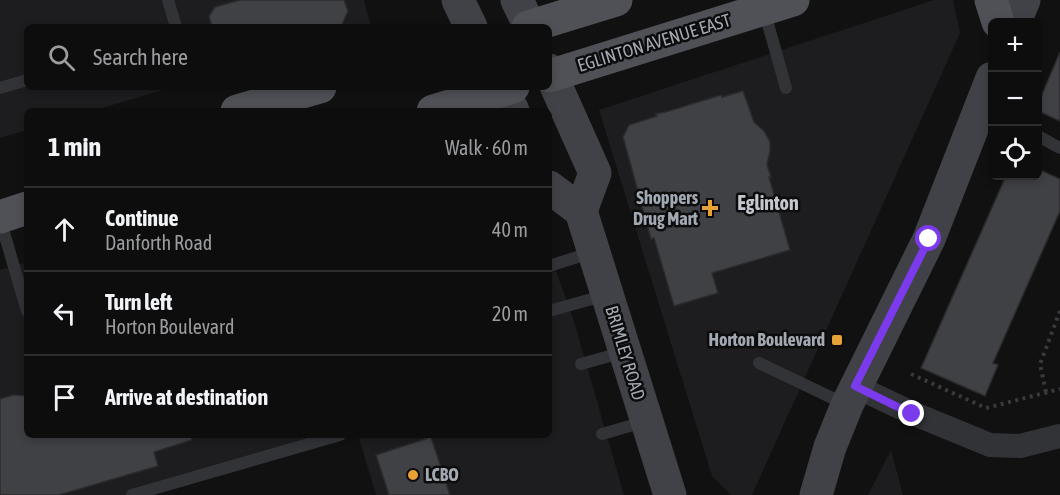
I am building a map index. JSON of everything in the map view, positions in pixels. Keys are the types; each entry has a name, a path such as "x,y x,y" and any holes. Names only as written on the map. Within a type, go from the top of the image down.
{"main road":[{"path":"458,0 470,24"},
{"path":"517,0 528,24"},
{"path":"539,24 616,0"},
{"path":"991,0 997,18"},
{"path":"1017,18 1024,0"},
{"name":"EGLINTON AVENUE EAST","path":"552,73 778,4"},
{"path":"552,78 595,173 581,211 552,189"},
{"path":"247,108 310,90"},
{"path":"446,108 507,94"},
{"path":"816,495 830,447 851,396 929,239 986,112"},
{"path":"0,217 24,209"},
{"name":"BRIMLEY ROAD","path":"581,211 670,493"},
{"path":"797,495 830,447"}],"street":[{"path":"851,396 912,414 990,445 1020,446 1060,436"}],"lane":[{"path":"168,0 175,24"},
{"path":"778,4 786,88"},
{"path":"0,88 24,81"},
{"path":"1042,138 1060,148"},
{"path":"0,217 24,301"},
{"path":"552,265 593,252"},
{"path":"552,310 607,295"},
{"path":"581,364 625,351"},
{"path":"759,363 851,396"},
{"path":"602,434 647,421"},
{"path":"132,495 330,438"}],"path":[{"path":"1046,392 1040,364 1060,311"},
{"path":"911,374 986,408 1060,389"}],"shaded area":[{"path":"0,0 364,0 370,24 24,24 24,90 163,90 102,108 24,108 24,131 0,138"},
{"path":"934,0 953,0 960,33 752,495 731,495 712,476 599,110"},
{"path":"552,260 573,318 624,495 376,495 359,438 552,438"},
{"path":"24,263 24,438 322,438 131,495 0,495 0,270"},
{"path":"891,450 903,495 868,495"}],"building":[{"path":"240,0 344,0 348,11 342,24 211,24 209,16 215,7"},
{"path":"1060,52 1060,121 1042,113 1042,95"},
{"name":"Shoppers Drug Mart","path":"743,91 754,122 764,131 770,142 767,165 771,177 769,177 790,250 712,273 718,293 674,306 654,238 651,239 623,137 629,125 657,116 656,114"},
{"path":"1042,171 1060,179 1060,211 993,363 998,365 985,396 921,368 1004,180 1042,180"},
{"path":"13,395 24,396 24,438 192,438 192,440 154,452 158,466 59,495 0,495 0,399"},
{"name":"LCBO","path":"431,438 450,495 389,495 376,455"}],"place":[{"name":"Shoppers Drug Mart","path":"710,208"},
{"name":"Horton Boulevard","path":"837,340"},
{"name":"LCBO","path":"413,475"}],"district":[{"name":"Eglinton","path":"768,203"}],"route":[{"path":"912,414 855,386 929,239"}]}
